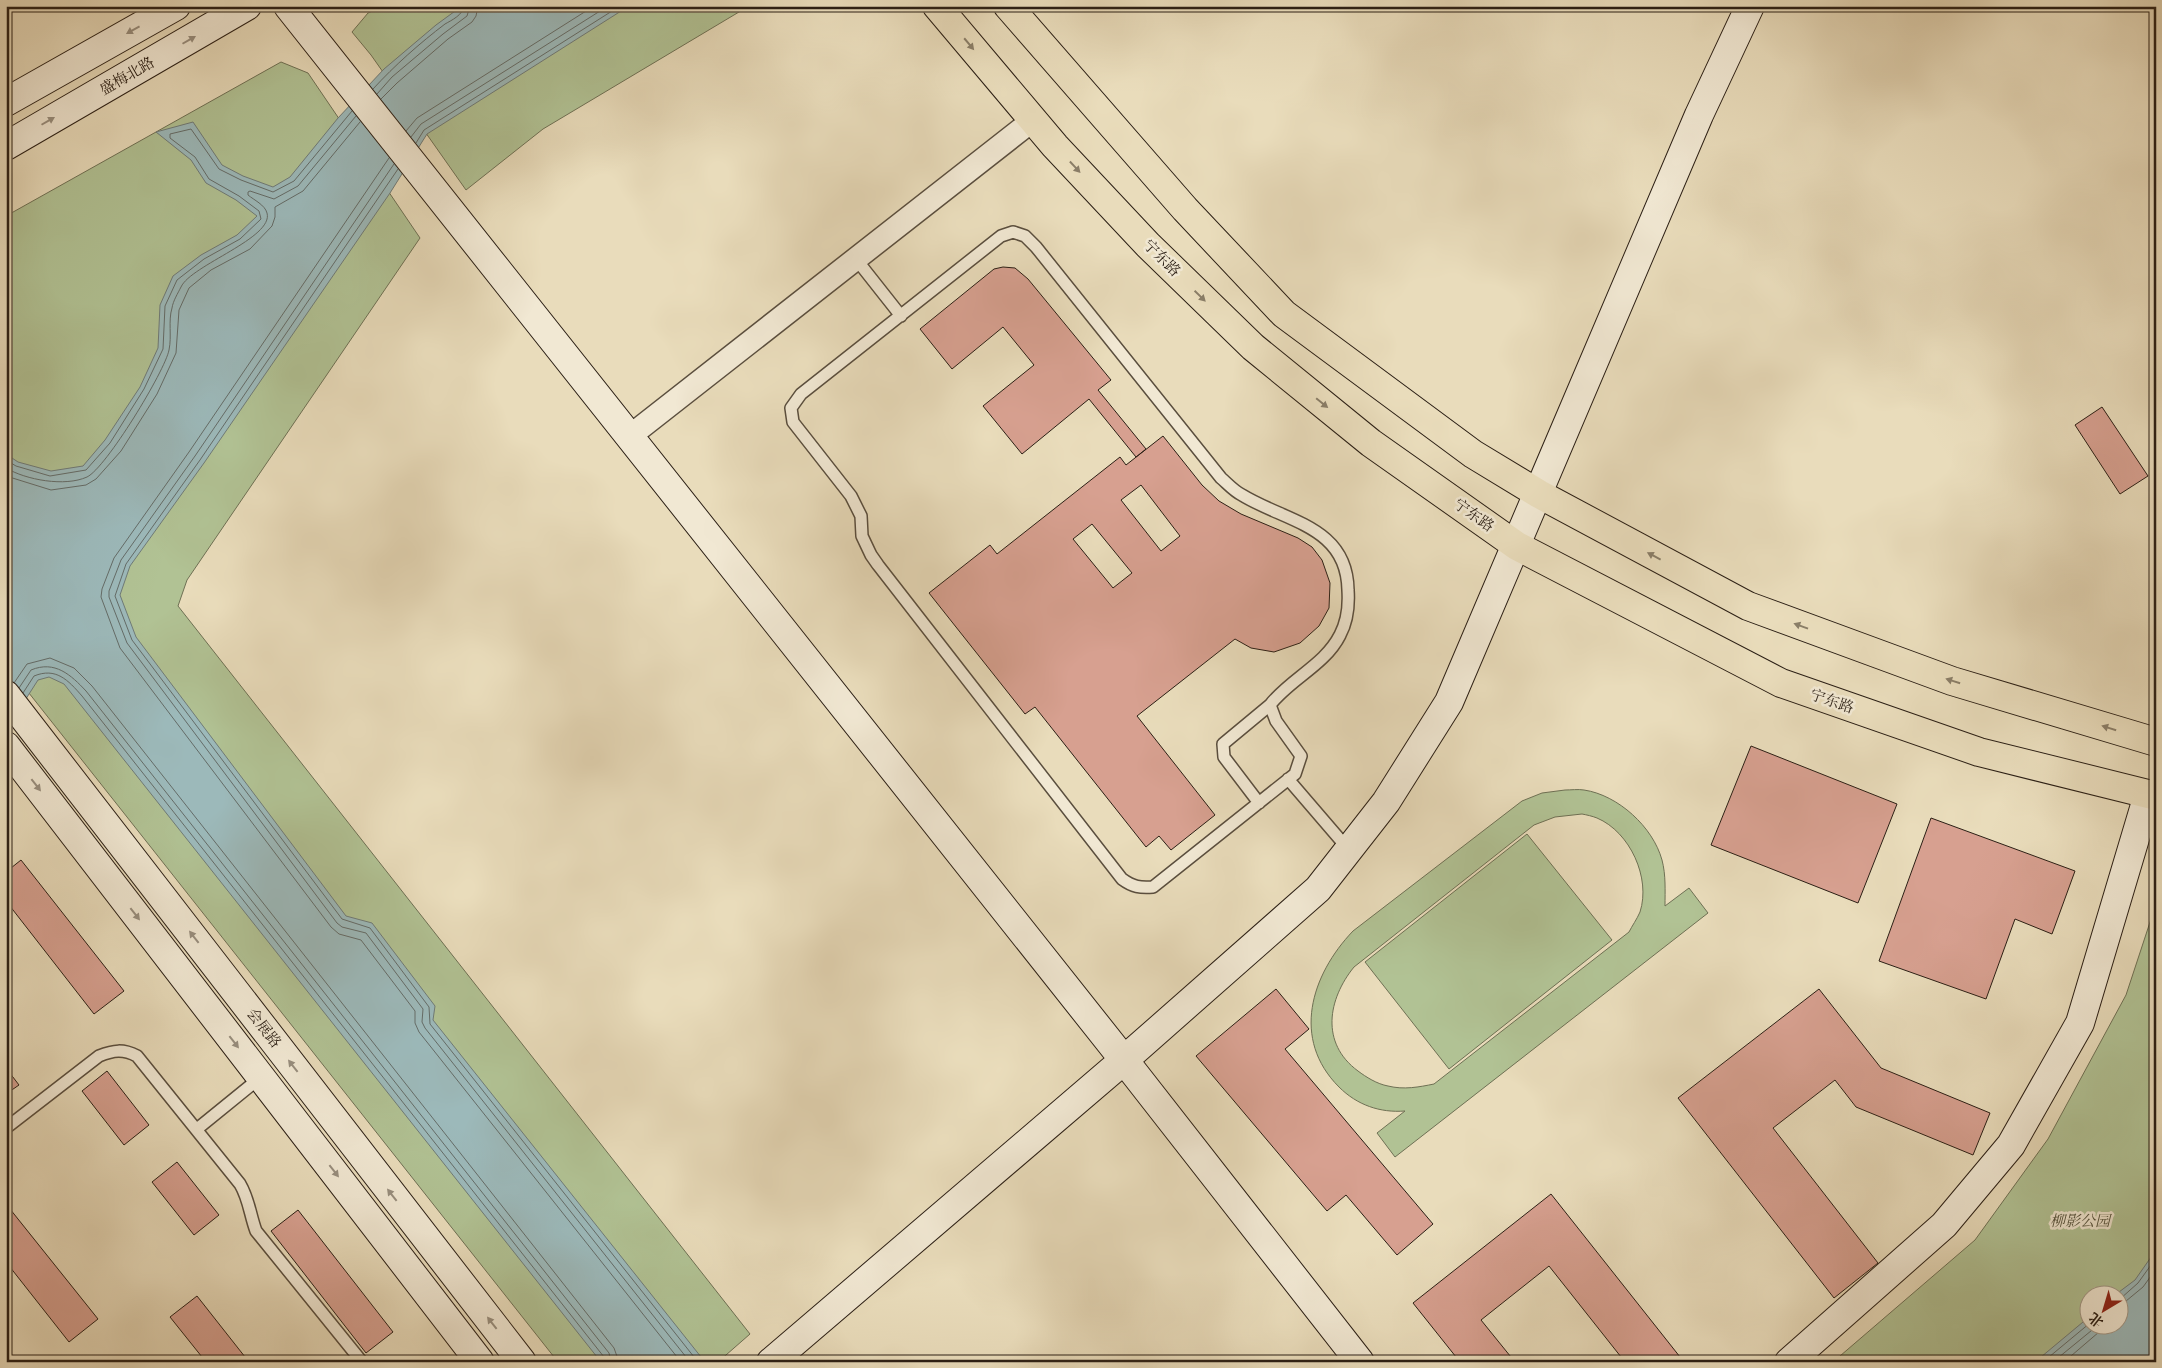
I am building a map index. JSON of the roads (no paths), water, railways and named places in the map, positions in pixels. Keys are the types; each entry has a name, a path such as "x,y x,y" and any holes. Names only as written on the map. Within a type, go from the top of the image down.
{"main road":[{"name":"宁东路","path":"937,6 1055,146 1148,245 1253,347 1371,442 1517,546 1781,683 1979,752 2152,796"},
{"path":"1008,6 1185,209 1284,314 1473,454 1539,494 1748,606 1952,681 2156,742"}],"street":[{"path":"6,102 176,6"},
{"name":"盛梅北路","path":"6,146 248,6"},
{"path":"288,6 1124,1060 1360,1362"},
{"path":"771,1362 1124,1060 1318,889 1386,802 1449,702 1699,115 1750,6"},
{"path":"630,436 1033,120"},
{"name":"会展路","path":"8,697 522,1362"},
{"path":"6,746 480,1362"},
{"path":"1789,1362 1944,1225 2011,1146 2080,1024 2152,796"}],"lane":[{"path":"1259,803 1224,757 1223,744 1270,706 1280,693 1316,665 1340,635 1349,607 1348,576 1342,558 1327,540 1297,520 1241,495 1221,478 1025,236 1013,232 1001,236 801,394 791,408 793,422 851,496 861,516 862,536 871,555 1122,879 1131,886 1153,888 1259,803 1288,779 1295,774 1301,756 1276,721 1270,706"},
{"path":"856,259 901,316"},
{"path":"1288,779 1349,850"},
{"path":"6,1128 99,1056 110,1051 124,1050 137,1056 231,1171 248,1196 250,1216 256,1231 362,1362"},
{"path":"197,1129 261,1077"}],"water":[{"path":"462,6 629,6 427,134 390,193 204,463 130,566 120,595 136,637 346,916 372,923 435,1006 433,1020 705,1362 601,1362 64,684 49,677 38,680 6,730 6,454 18,462 51,471 83,466 105,440 140,387 158,348 160,305 173,276 201,255 237,235 257,216 236,200 206,183 191,160 156,132 193,122 222,165 243,176 273,187 290,177 338,118 384,69 436,25"},
{"path":"2156,1250 2156,1362 2035,1362 2080,1324 2080,1336 2130,1336 2130,1286 2127,1286 2135,1280"}],"park label":[{"name":"柳影公园","path":"2080,1221"}]}
